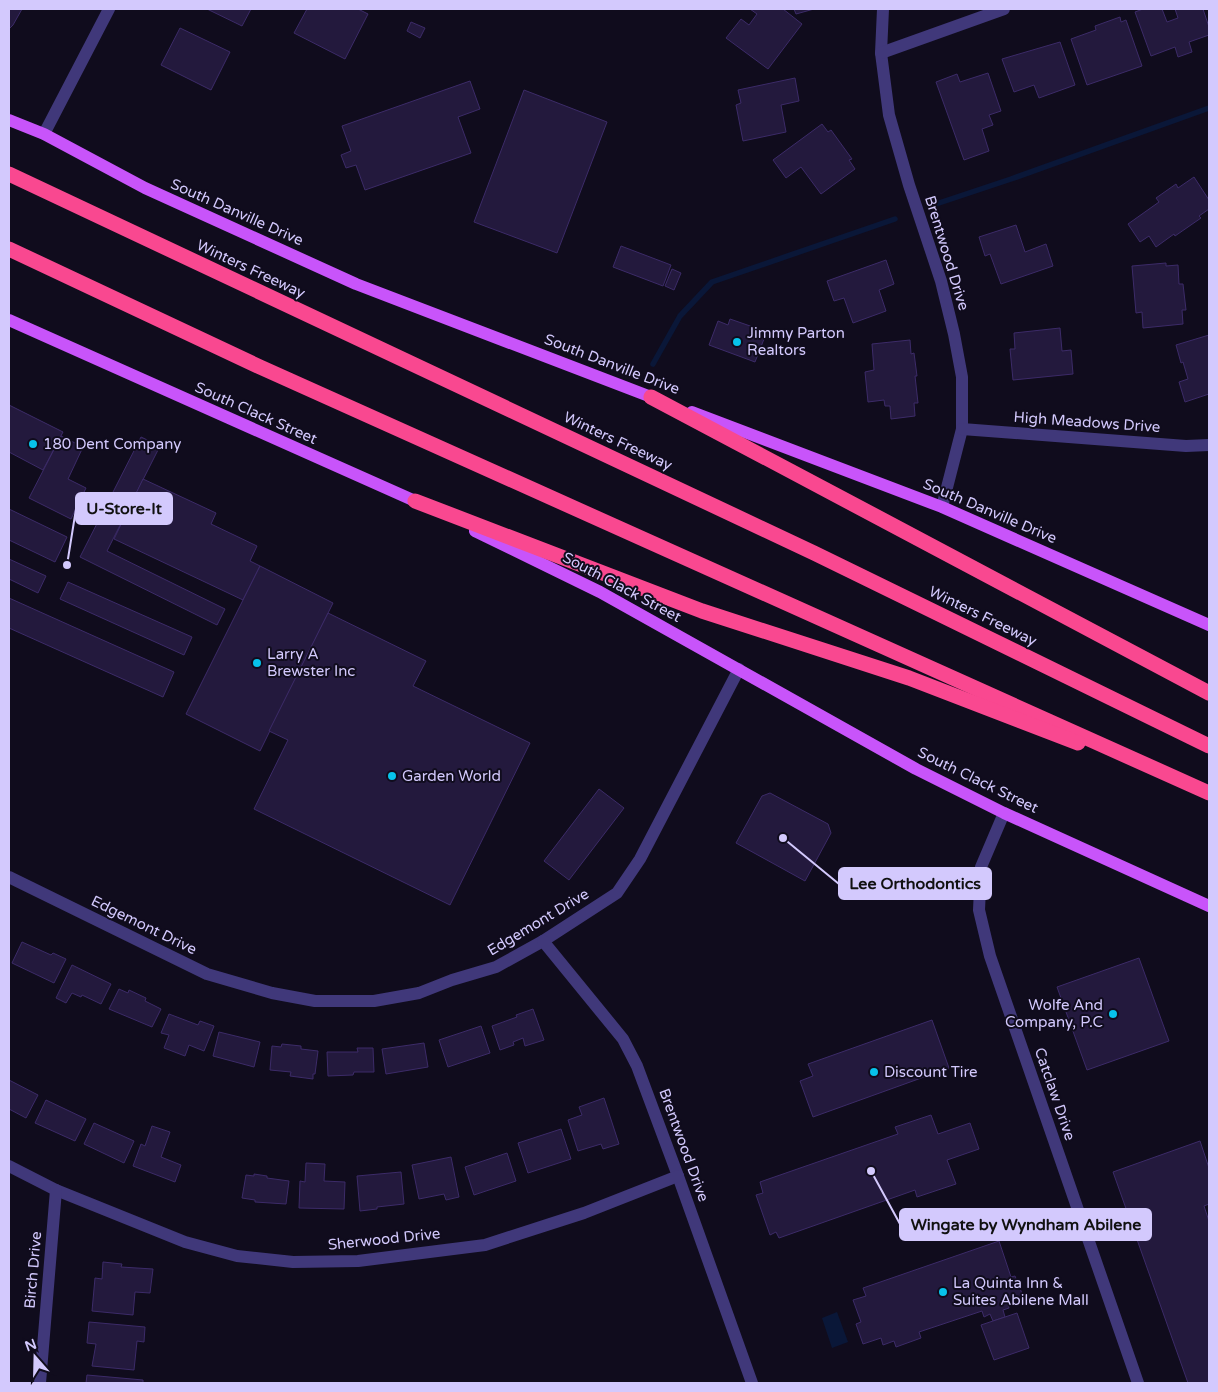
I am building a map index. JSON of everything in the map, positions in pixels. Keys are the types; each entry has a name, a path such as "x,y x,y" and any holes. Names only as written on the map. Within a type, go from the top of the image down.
{"highway":[{"name":"Winters Freeway","path":"9,174 814,553 1209,746"},
{"path":"9,249 269,371 1209,793"},
{"path":"652,397 1209,693"},
{"path":"415,501 702,611 910,678 1209,793"}],"main road":[{"name":"South Danville Drive","path":"9,120 44,134 145,188 356,284 942,507 1209,625"},
{"name":"South Clack Street","path":"9,320 415,501 600,592 916,769 1004,813 1209,906"}],"street":[{"path":"44,134 109,9"},
{"name":"Brentwood Drive","path":"883,9 881,52 890,115 909,185 941,281 962,377 962,429 942,507"},
{"path":"881,52 1004,9"},
{"name":"High Meadows Drive","path":"962,429 1176,446 1209,445"},
{"name":"Edgemont Drive","path":"9,877 208,974 272,993 315,1001 374,1001 419,994 452,980 496,967 543,941 617,893 640,859 738,669"},
{"name":"Catclaw Drive","path":"1004,813 981,866 979,910 990,956 1138,1383"},
{"name":"Brentwood Drive","path":"543,941 623,1039 637,1066 752,1383"},
{"name":"Sherwood Drive","path":"9,1166 56,1190 185,1242 237,1256 293,1262 358,1261 485,1245 584,1212 678,1176"},
{"name":"Birch Drive","path":"40,1383 56,1190"}],"water":[{"path":"837,1312 848,1342 832,1348 822,1318"}],"building":[{"path":"9,9 22,9 9,29"},
{"path":"207,9 251,9 242,26"},
{"path":"307,9 358,9 368,14 345,59 294,33"},
{"path":"750,9 783,9 802,24 768,69 726,38 741,19 749,25 757,14"},
{"path":"794,9 814,9 796,14"},
{"path":"1143,9 1162,9 1167,22 1178,18 1175,9 1203,9 1209,27 1209,35 1189,42 1192,52 1178,57 1175,47 1151,56 1135,12"},
{"path":"1120,17 1121,22 1126,20 1142,66 1087,85 1071,39 1096,30 1095,26"},
{"path":"411,22 425,28 420,38 407,31"},
{"path":"180,28 230,52 211,90 161,65"},
{"path":"1060,42 1075,85 1039,98 1034,85 1014,92 1002,59"},
{"path":"988,73 1001,111 989,115 993,125 982,129 989,151 964,160 936,82 957,74 960,82"},
{"path":"795,78 799,101 781,105 786,132 743,141 736,105 741,103 738,90"},
{"path":"470,81 480,109 458,117 471,153 365,190 356,165 346,168 341,155 351,151 342,126"},
{"path":"524,90 607,122 557,253 474,222"},
{"path":"822,124 828,132 831,130 852,159 849,160 855,169 821,194 801,167 786,178 773,160"},
{"path":"1194,177 1209,200 1209,209 1199,216 1201,218 1156,247 1149,236 1140,242 1128,224 1159,202 1156,198 1176,184 1178,188"},
{"path":"1016,225 1025,252 1046,244 1053,266 1001,284 990,254 985,256 979,237"},
{"path":"621,246 671,265 663,286 613,267"},
{"path":"886,260 894,284 879,290 886,311 853,323 844,298 834,301 827,281"},
{"path":"1166,263 1166,266 1178,265 1179,284 1183,284 1186,310 1182,310 1183,324 1143,328 1142,312 1136,313 1132,266"},
{"path":"672,269 681,273 674,290 665,286"},
{"name":"Jimmy Parton Realtors","path":"730,319 756,328 754,335 764,339 755,362 709,345 718,321 728,325"},
{"path":"1060,328 1062,351 1071,350 1073,374 1013,380 1010,349 1015,349 1014,333"},
{"path":"1209,335 1209,394 1185,402 1179,382 1188,379 1176,345"},
{"path":"910,340 911,354 914,353 917,376 915,376 918,403 914,403 915,416 891,419 890,406 885,406 884,400 868,402 865,372 874,370 872,344"},
{"name":"180 Dent Company","path":"9,405 63,432 43,470 9,452"},
{"path":"61,436 83,447 68,479 86,488 71,519 29,498"},
{"path":"141,437 160,446 107,551 225,609 217,625 80,557"},
{"path":"143,479 216,513 211,524 257,546 250,561 260,566 243,600 114,539"},
{"path":"9,509 67,537 55,562 9,540"},
{"path":"9,559 46,576 38,593 9,579"},
{"name":"Larry A Brewster Inc","path":"260,566 333,603 260,751 186,714"},
{"path":"68,582 192,637 184,655 60,599"},
{"path":"9,598 174,672 163,697 9,628"},
{"name":"Garden World","path":"328,613 426,661 413,686 530,743 450,905 254,809 288,740 269,731"},
{"path":"599,789 624,808 569,880 544,861"},
{"path":"770,793 828,824 831,833 805,881 736,843 762,796"},
{"path":"22,942 51,955 53,953 66,959 54,983 12,963"},
{"name":"Wolfe And Company, P.C","path":"1139,958 1169,1041 1087,1070 1057,987"},
{"path":"72,965 111,984 101,1004 82,995 81,997 72,993 66,1003 56,998"},
{"path":"119,989 128,993 129,990 146,998 145,1001 161,1009 152,1027 109,1009"},
{"path":"533,1009 544,1040 525,1046 523,1038 513,1042 514,1045 500,1050 492,1026"},
{"path":"169,1014 198,1025 200,1021 214,1026 204,1051 189,1045 185,1056 164,1048 169,1035 161,1033"},
{"name":"Discount Tire","path":"932,1020 949,1068 813,1117 800,1081 813,1076 808,1064"},
{"path":"481,1026 490,1053 448,1067 439,1040"},
{"path":"219,1032 260,1042 254,1067 213,1056"},
{"path":"424,1043 428,1067 386,1074 382,1049"},
{"path":"282,1044 301,1046 301,1049 318,1051 313,1079 290,1076 291,1072 270,1070 272,1046 281,1047"},
{"path":"357,1048 373,1048 374,1072 354,1072 353,1075 328,1076 327,1052 358,1052"},
{"path":"9,1080 38,1095 26,1118 9,1109"},
{"path":"604,1098 619,1144 603,1149 601,1144 578,1151 568,1120 582,1115 579,1107"},
{"path":"46,1100 86,1119 75,1141 35,1123"},
{"path":"931,1115 938,1134 970,1123 979,1149 947,1160 956,1184 917,1197 915,1190 779,1238 776,1232 770,1235 756,1195 763,1193 760,1182 898,1134 895,1127"},
{"path":"94,1123 134,1141 124,1163 84,1144"},
{"path":"152,1126 170,1132 161,1157 181,1165 175,1182 133,1166 141,1144 145,1146"},
{"path":"561,1129 571,1159 528,1173 518,1143"},
{"path":"1200,1141 1209,1168 1209,1204 1204,1206 1209,1221 1209,1383 1188,1383 1113,1172"},
{"path":"507,1153 516,1181 474,1195 465,1167"},
{"path":"451,1157 459,1197 446,1200 444,1194 419,1199 412,1165"},
{"path":"306,1163 325,1164 324,1181 345,1182 344,1209 299,1208 300,1181 305,1182"},
{"path":"401,1172 404,1204 360,1211 357,1176"},
{"path":"254,1174 289,1181 286,1204 255,1202 255,1200 242,1198 246,1175 254,1176"},
{"name":"La Quinta Inn & Suites Abilene Mall","path":"999,1241 1011,1277 1015,1276 1023,1296 1007,1301 1009,1308 1003,1310 1005,1317 993,1321 990,1314 984,1317 982,1311 919,1332 921,1338 896,1347 894,1341 883,1345 881,1338 863,1344 856,1324 861,1322 853,1300 866,1296 863,1288"},
{"path":"103,1262 122,1264 121,1267 153,1269 150,1293 135,1292 133,1315 92,1311 95,1278 102,1279"},
{"path":"1017,1313 1029,1348 994,1360 981,1325"},
{"path":"89,1322 145,1327 144,1342 137,1341 134,1370 92,1366 96,1344 87,1343"},
{"path":"87,1375 143,1380 143,1383 86,1383"}],"waterway":[{"path":"936,204 1209,108"},
{"path":"653,364 680,316 712,282 895,219"}],"place":[{"name":"Jimmy Parton Realtors","path":"737,342"},
{"name":"180 Dent Company","path":"33,444"},
{"name":"U-Store-It","path":"67,565"},
{"name":"Larry A Brewster Inc","path":"257,663"},
{"name":"Garden World","path":"392,776"},
{"name":"Lee Orthodontics","path":"783,838"},
{"name":"Wolfe And Company, P.C","path":"1113,1014"},
{"name":"Discount Tire","path":"874,1072"},
{"name":"Wingate by Wyndham Abilene","path":"871,1171"},
{"name":"La Quinta Inn & Suites Abilene Mall","path":"943,1292"}]}
